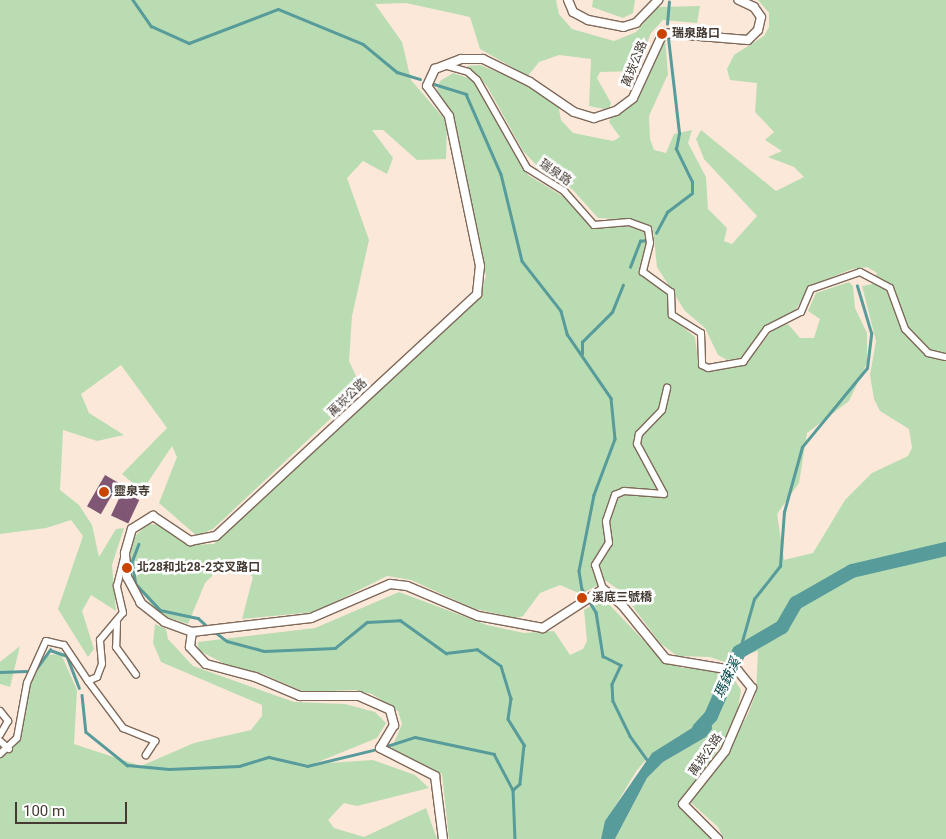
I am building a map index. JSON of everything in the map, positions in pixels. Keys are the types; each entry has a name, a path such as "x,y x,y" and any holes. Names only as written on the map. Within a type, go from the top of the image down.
{"street":[{"name":"萬崁公路","path":"568,0 573,12 588,20 623,27 636,23 658,0"},
{"name":"萬崁公路","path":"718,839 683,804 725,751 746,710 752,688 738,671 711,664 666,659 622,605 603,588 585,597 557,621 532,629 478,616 407,586 390,584 311,618 192,632 165,622 141,603 127,578 126,553 132,529 153,516 190,542 200,543 216,536 477,294 480,266 449,116 427,86 430,73 443,65 483,59 530,82 574,112 594,118 616,111 633,98 662,33 687,32 739,42 752,37 761,17 754,7 739,0"},
{"name":"瑞泉路","path":"443,65 473,76 509,130 527,168 564,191 594,225 629,222 648,229 650,243 643,272 670,292 672,315 701,333 702,364 708,368 743,362 767,329 801,312 812,289 860,272 890,288 905,329 928,353 946,357"},
{"path":"603,588 595,565 609,544 606,521 615,495 624,490 664,494 637,444 639,434 662,410 667,388"},
{"path":"88,681 97,676 102,664 100,640 123,613 117,586 126,553"},
{"path":"117,622 116,647 136,675"},
{"path":"192,632 190,647 206,664 255,677 300,696 359,696 390,710 394,725 380,748 436,776 443,839"},
{"path":"0,754 9,749 17,738 27,683 46,641 64,644 88,681 123,728 155,740 146,755"},
{"path":"0,711 8,721 0,735"},
{"path":"0,740 9,749"}],"green space":[{"path":"0,0 556,0 559,14 572,29 614,41 636,32 658,7 700,6 697,23 663,20 651,33 636,71 600,72 597,78 611,103 609,110 589,106 591,59 559,55 539,62 528,76 480,49 470,17 406,3 375,4 402,42 411,80 447,122 446,159 417,160 383,130 372,130 393,158 387,174 363,161 347,178 369,240 352,316 349,361 362,389 213,529 197,536 159,503 177,457 172,446 142,491 122,474 167,428 121,365 81,394 89,413 124,435 97,441 63,430 60,490 79,505 92,525 99,557 116,529 124,528 112,565 116,611 91,595 82,611 94,649 88,657 58,609 83,536 71,520 46,528 0,534"},
{"path":"593,0 635,0 633,13 623,18 592,7"},
{"path":"758,0 946,0 946,839 724,839 718,827 688,800 720,765 748,714 756,693 758,651 744,655 736,666 710,657 677,656 660,643 621,591 606,581 581,594 560,585 540,593 523,616 516,618 475,609 411,580 387,576 315,612 242,619 253,577 236,563 221,567 205,583 188,624 161,615 132,582 130,548 136,535 148,524 160,525 188,545 214,544 479,299 486,276 459,141 450,111 437,90 440,81 453,73 472,79 479,88 528,175 564,197 598,229 629,225 645,231 647,241 641,271 667,295 669,316 695,337 698,363 705,371 745,365 774,328 788,324 800,338 814,338 820,319 808,311 816,293 849,282 853,286 855,308 867,333 867,363 849,401 807,433 799,483 777,514 784,560 813,553 845,500 872,473 908,456 912,448 909,429 880,411 874,399 870,375 876,341 862,286 873,284 877,273 867,267 852,269 810,286 795,311 763,328 743,358 727,360 718,355 705,328 685,311 657,267 653,229 635,220 598,218 572,189 546,175 523,151 487,86 467,66 480,65 529,85 558,104 561,120 573,133 613,141 620,137 609,122 611,117 626,110 641,92 660,38 665,39 668,74 649,116 650,139 654,150 666,153 674,134 692,130 688,143 706,177 708,209 727,228 724,241 732,244 757,216 704,159 696,139 701,130 776,191 804,177 794,167 768,157 782,151 765,140 774,132 755,112 757,83 730,80 727,69 734,55 764,36 769,27 769,13"},
{"path":"399,592 487,625 524,633 554,631 570,655 583,649 587,641 584,610 604,599 664,662 683,668 718,669 734,679 741,690 738,708 727,737 678,806 712,839 615,839 647,778 663,762 706,737 700,723 652,753 637,770 606,821 601,839 449,839 442,774 391,750 402,724 398,711 372,694 356,690 304,692 263,674 227,665 198,650 198,642 315,628"},
{"path":"155,624 166,629 168,639 193,666 294,702 345,704 375,712 386,723 377,738 313,764 373,760 415,775 429,788 357,806 344,803 328,820 334,828 364,837 426,808 437,839 0,839 0,753 18,741 28,677 46,655 61,654 77,690 74,744 141,766 194,743 251,730 262,716 262,705 161,662 153,643"},
{"path":"20,646 10,687 0,684 0,662"}],"water":[{"name":"瑪鋉溪","path":"711,716 712,729 706,737 663,762 647,778 615,839 601,839 605,821 652,753"}],"building":[{"name":"靈泉寺","path":"105,475 119,483 101,514 87,506"},
{"name":"靈泉寺","path":"122,492 139,500 128,524 111,516"}],"waterway":[{"path":"133,0 151,26 189,43 278,9 363,44 397,72 420,79"},
{"path":"667,24 669,2"},
{"path":"656,233 667,212 692,193 692,182 676,149 679,133 668,38"},
{"path":"434,84 466,94 501,174 522,261 561,311 567,334 611,398 615,439 594,495 579,571 582,589 596,612 603,656 621,665 612,684 613,701 630,736 647,759"},
{"path":"630,267 640,241 646,240"},
{"path":"582,354 582,342 612,312 623,285"},
{"path":"739,652 754,599 780,566 784,512 802,447 867,368 871,333 857,286"},
{"path":"139,544 132,562 136,584 160,610 198,618 209,628"},
{"name":"瑪鋉溪","path":"699,729 711,716 739,652 782,627 796,603 852,571 946,549"},
{"path":"214,631 227,641 264,651 335,648 367,622 400,620 446,653 477,649 501,666 511,698 508,719 524,745 520,784 513,790 515,839"},
{"path":"36,669 50,650 67,656 79,688"},
{"path":"0,672 26,671"},
{"path":"82,695 86,732 127,765 169,769 239,766 269,757 307,766 373,750"},
{"path":"387,746 415,737 494,754 513,790"}],"place":[{"name":"瑞泉路口","path":"662,34"},
{"name":"靈泉寺","path":"104,492"},
{"name":"北28和北28-2交叉路口","path":"127,568"},
{"name":"溪底三號橋","path":"582,598"}]}
